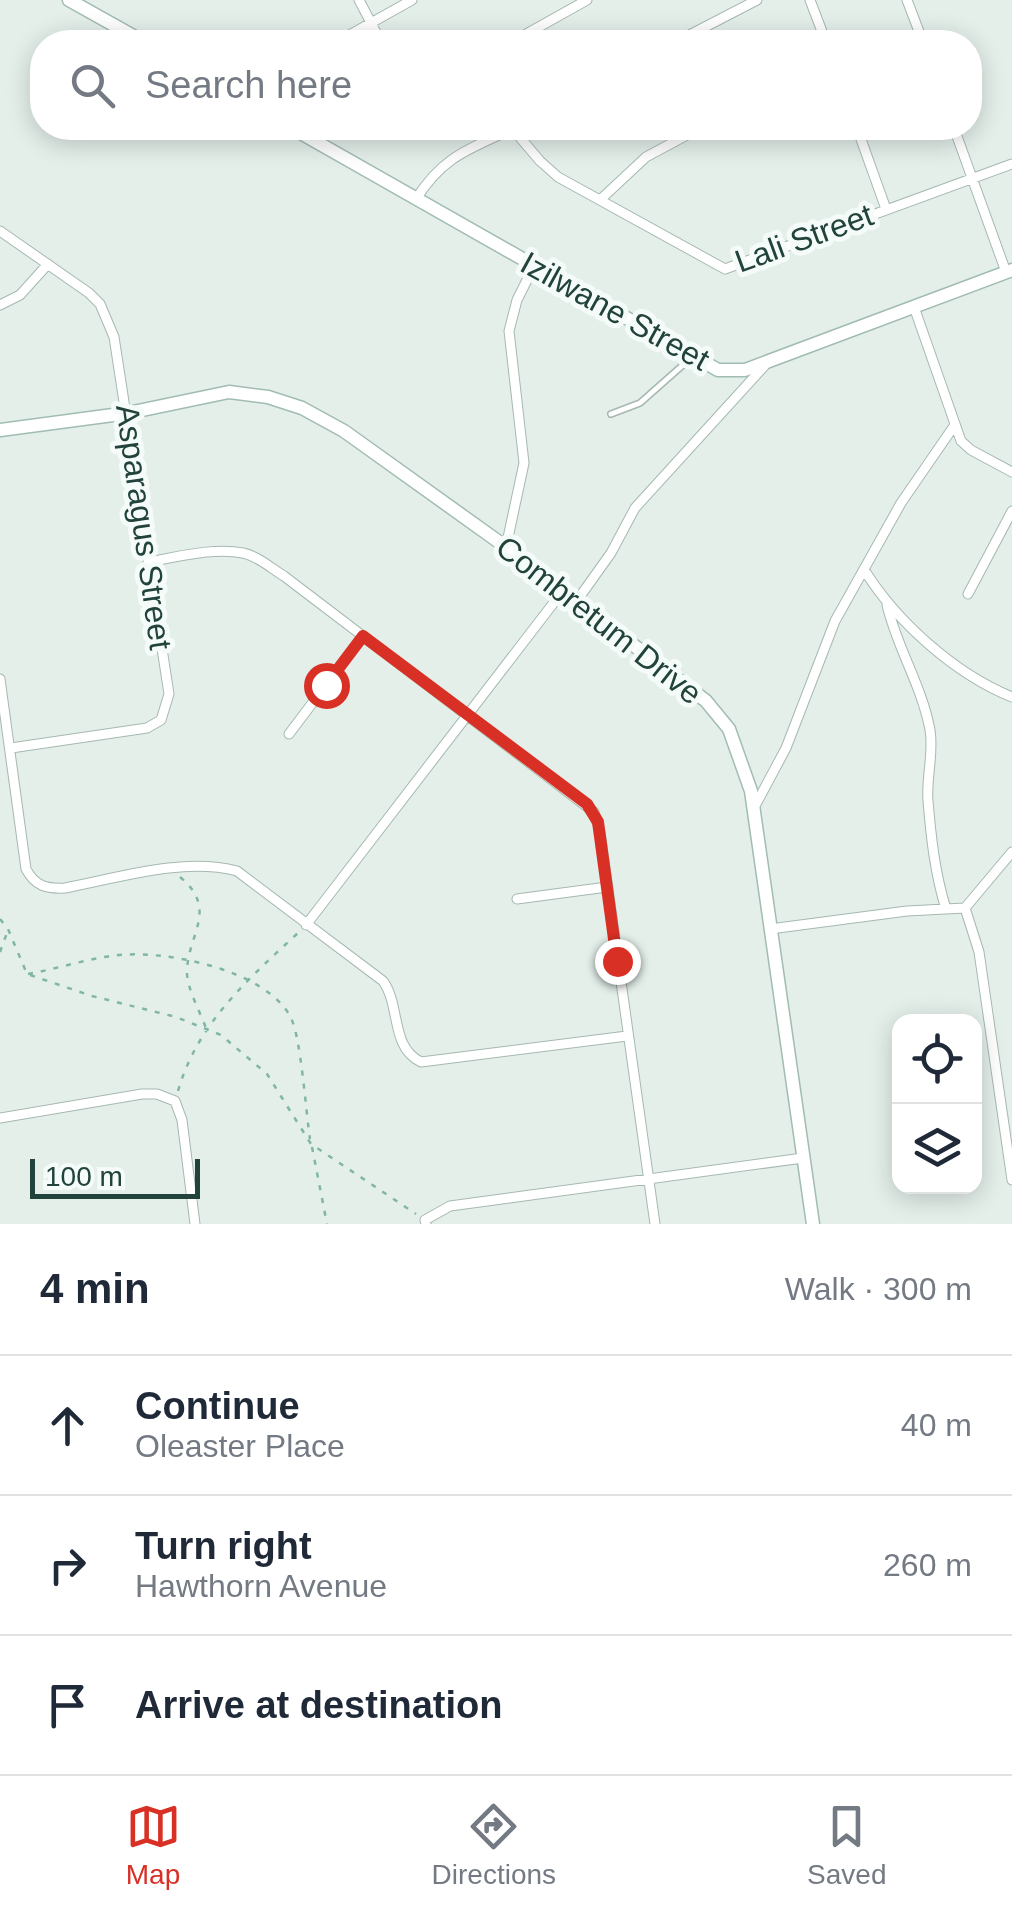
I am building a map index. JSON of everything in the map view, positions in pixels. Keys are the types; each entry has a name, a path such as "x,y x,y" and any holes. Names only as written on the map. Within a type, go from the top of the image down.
{"street":[{"path":"70,0 123,30"},
{"path":"359,0 375,30"},
{"path":"358,30 412,0"},
{"path":"533,30 587,0"},
{"path":"699,30 757,0"},
{"path":"810,0 821,30"},
{"path":"907,0 918,30"},
{"name":"Izilwane Street","path":"313,140 718,370 732,371 769,362 1009,271"},
{"path":"416,199 450,159 489,140"},
{"name":"Lali Street","path":"523,140 548,169 724,269 1012,164"},
{"path":"600,200 646,158 678,140"},
{"path":"861,140 886,209"},
{"path":"959,140 1009,271"},
{"name":"Asparagus Street","path":"0,230 100,304 114,337 169,694 162,720 147,728 10,748"},
{"path":"0,305 20,295 48,264"},
{"path":"506,548 524,463 509,330 517,300 534,266"},
{"path":"914,308 961,441 1012,472"},
{"path":"576,602 611,553 635,508 769,362"},
{"name":"Combretum Drive","path":"0,430 128,413 229,392 268,397 302,408 344,431 506,548 706,701 739,750 754,808 813,1224"},
{"path":"754,808 786,748 834,621 901,503 954,426"},
{"path":"968,594 1012,511"},
{"path":"148,562 200,554 242,553 284,576 594,812 608,886 655,1224"},
{"path":"865,571 901,620 948,657 998,691 1012,696"},
{"path":"306,925 562,592"},
{"path":"887,605 892,628 918,682 931,734 928,801 938,880 946,909"},
{"path":"289,734 363,636"},
{"path":"0,679 26,868 32,879 48,889 162,870 220,867 237,872 383,981 394,1002 405,1052 421,1062 627,1036"},
{"path":"770,929 965,908 1012,852"},
{"path":"517,899 608,886"},
{"path":"965,908 980,952 1012,1180"},
{"path":"0,1118 142,1094 158,1094 175,1101 182,1120 196,1224"},
{"path":"426,1222 450,1206 803,1158"}],"lane":[{"path":"612,414 640,403 692,357"}],"path":[{"path":"162,870 179,876 200,903 187,975 206,1029"},
{"path":"0,919 28,974 92,996 176,1017 221,1035 267,1074 311,1144 426,1222"},
{"path":"175,1101 196,1041 248,980 306,925"},
{"path":"0,952 8,929"},
{"path":"28,974 113,955 178,957 248,980 276,997 292,1020 327,1224"}],"route":[{"path":"326,685 363,636 587,804 598,822 617,961"}]}
